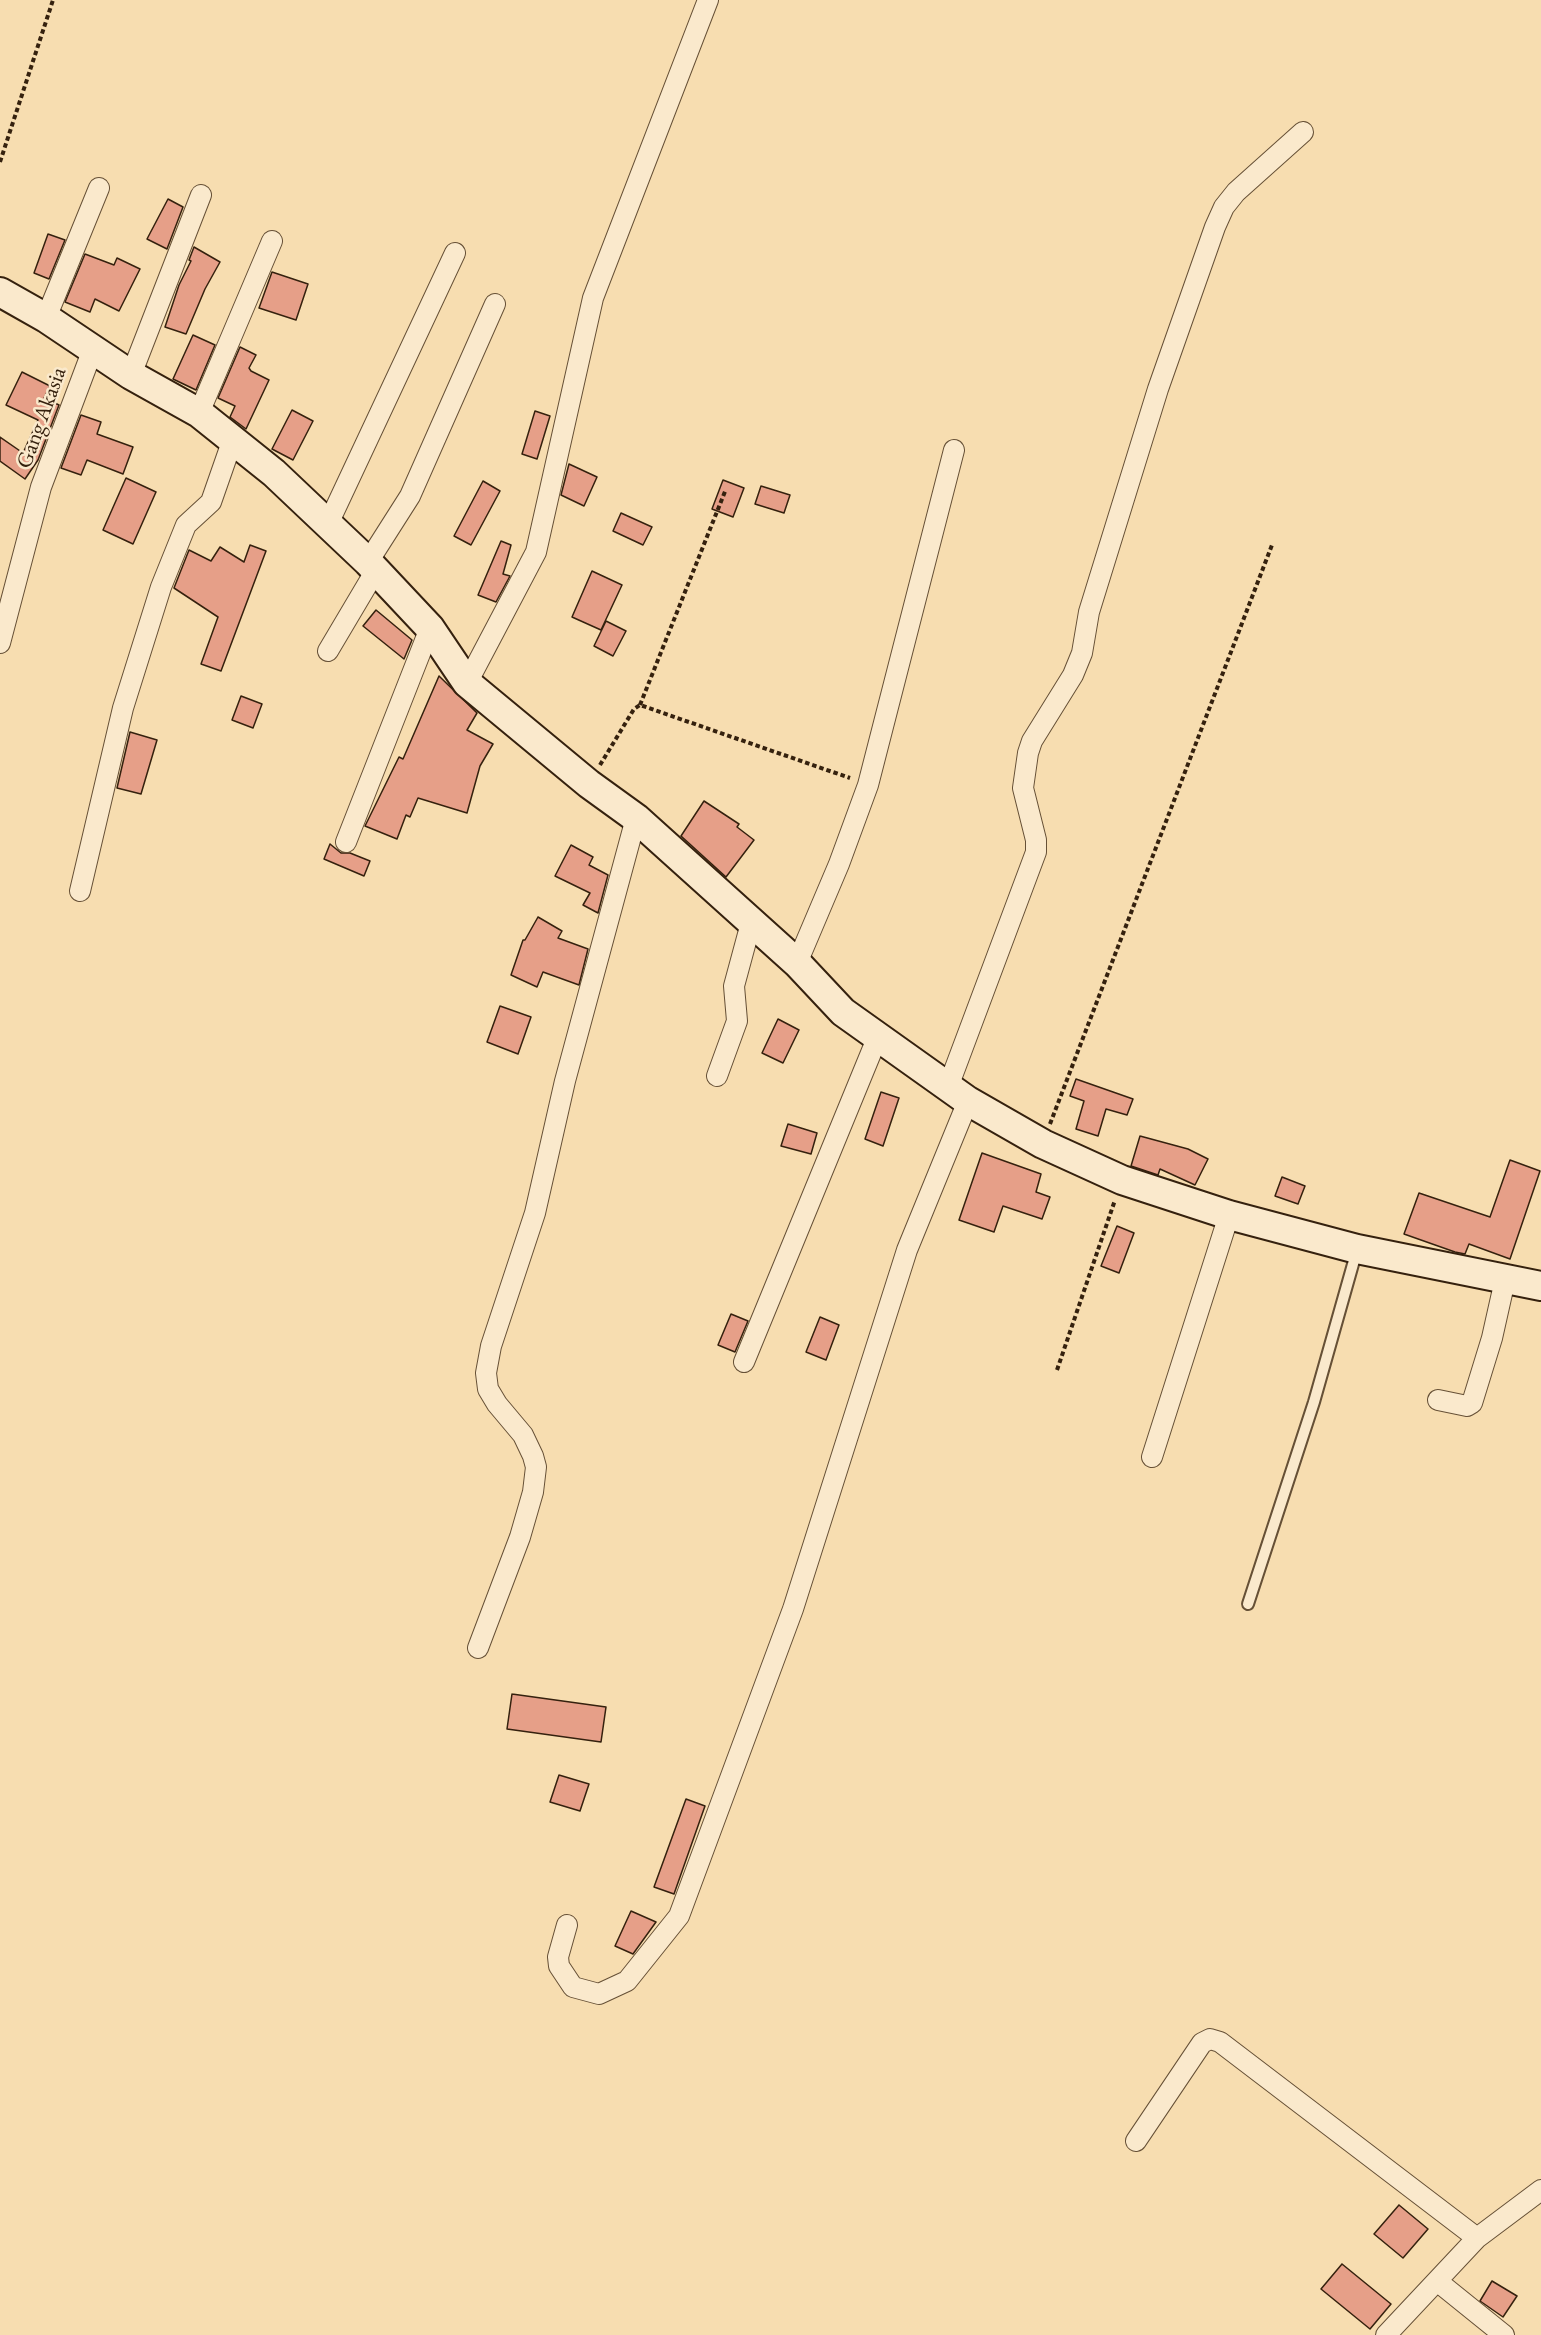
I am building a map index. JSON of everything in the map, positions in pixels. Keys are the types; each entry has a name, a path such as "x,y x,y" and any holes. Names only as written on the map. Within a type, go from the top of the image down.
{"main road":[{"path":"0,291 46,318 131,375 199,413 274,473 372,566 430,628 467,682 589,784 636,818 797,963 843,1012 958,1094 1042,1144 1122,1180 1229,1215 1357,1249 1541,1286"}],"street":[{"path":"467,682 536,552 593,298 708,0"},
{"path":"567,1925 558,1957 559,1966 573,1987 599,1994 627,1981 679,1916 793,1609 1036,852 1036,840 1023,788 1032,741 1073,675 1082,653 1089,612 1158,389 1215,227 1224,207 1236,192 1303,132"},
{"path":"46,318 99,188"},
{"path":"131,375 201,195"},
{"path":"199,413 272,241"},
{"path":"328,524 455,253"},
{"path":"328,651 410,496 495,304"},
{"name":"Gang Akasia","path":"0,643 41,487 93,349"},
{"path":"80,891 123,708 161,587 186,525 211,502 233,439"},
{"path":"797,963 839,864 868,784 954,450"},
{"path":"346,842 430,628"},
{"path":"478,1648 520,1537 533,1492 536,1467 523,1435 497,1404 488,1389 486,1373 491,1346 535,1213 565,1081 636,818"},
{"path":"717,1076 737,1022 734,986 751,923"},
{"path":"744,1362 878,1036"},
{"path":"1152,1457 1229,1215"},
{"path":"1438,1400 1467,1406 1472,1403 1490,1346 1505,1280"},
{"path":"1136,2141 1202,2043 1210,2038 1220,2042 1477,2238"},
{"path":"1386,2335 1477,2238 1541,2190"},
{"path":"1437,2281 1504,2335"}],"lane":[{"path":"1248,1604 1314,1402 1357,1249"}],"path":[{"path":"0,162 53,0"},
{"path":"589,784 634,708 640,705 726,489"},
{"path":"1042,1144 1272,545"},
{"path":"640,705 868,784"},
{"path":"1057,1370 1122,1180"}],"building":[{"path":"168,199 183,207 167,249 147,239"},
{"path":"48,234 65,240 49,279 34,273"},
{"path":"194,247 220,262 205,289 186,334 165,327 179,285 191,261 189,260"},
{"path":"85,254 114,265 117,258 140,269 119,311 95,299 90,312 65,302"},
{"path":"272,272 308,284 296,320 259,308"},
{"path":"193,335 215,345 196,390 173,379"},
{"path":"240,347 256,355 249,368 251,371 269,380 246,429 230,417 235,406 218,398"},
{"path":"22,372 50,386 44,398 59,405 38,460 25,479 0,461 0,437 23,453 38,420 6,405"},
{"path":"292,410 313,421 293,460 272,449"},
{"path":"535,411 550,416 537,459 522,454"},
{"path":"81,415 101,422 97,434 133,447 123,474 87,460 81,475 61,468"},
{"path":"569,464 597,477 584,506 561,495"},
{"path":"126,478 156,492 133,544 103,530"},
{"path":"723,480 744,488 733,517 712,509"},
{"path":"483,481 500,491 471,545 454,536"},
{"path":"761,486 790,495 784,513 755,504"},
{"path":"621,513 652,527 643,545 613,531"},
{"path":"501,541 511,545 503,574 510,576 496,602 478,595"},
{"path":"250,545 266,551 221,671 201,664 218,617 174,588 189,550 211,561 220,547 244,562"},
{"path":"592,571 622,585 601,630 572,617"},
{"path":"376,610 412,640 404,659 363,626"},
{"path":"606,621 626,631 613,656 594,646"},
{"path":"439,676 477,713 467,730 493,744 480,766 467,813 418,798 410,817 406,815 397,839 365,826 399,757 403,759"},
{"path":"241,696 262,704 253,728 232,720"},
{"path":"130,732 157,740 141,794 117,788"},
{"path":"704,801 739,824 737,827 754,840 726,877 681,836"},
{"path":"330,844 341,853 350,853 370,861 364,876 324,859"},
{"path":"571,845 593,857 589,865 608,875 598,913 583,905 590,893 555,876"},
{"path":"538,917 562,931 558,938 588,949 579,985 543,972 537,987 511,975 523,940"},
{"path":"500,1006 531,1017 518,1054 487,1042"},
{"path":"778,1019 799,1030 783,1063 762,1053"},
{"path":"1076,1079 1133,1099 1127,1115 1106,1109 1098,1136 1076,1129 1084,1101 1070,1096"},
{"path":"881,1092 899,1098 883,1146 865,1139"},
{"path":"788,1124 817,1133 811,1154 781,1146"},
{"path":"1140,1136 1188,1149 1208,1159 1195,1185 1160,1169 1158,1175 1131,1166"},
{"path":"982,1153 1041,1174 1036,1192 1050,1197 1042,1219 1003,1206 994,1232 959,1220"},
{"path":"1510,1160 1540,1171 1510,1259 1469,1244 1465,1254 1455,1252 1404,1234 1419,1193 1490,1217"},
{"path":"1282,1177 1305,1186 1298,1204 1275,1196"},
{"path":"1117,1226 1134,1233 1119,1273 1101,1266"},
{"path":"731,1314 748,1321 735,1352 718,1345"},
{"path":"820,1317 839,1325 826,1360 806,1352"},
{"path":"512,1694 606,1707 601,1742 507,1729"},
{"path":"559,1775 589,1784 580,1811 550,1802"},
{"path":"686,1799 705,1806 674,1894 654,1887"},
{"path":"631,1911 656,1922 633,1954 615,1946"},
{"path":"1399,2205 1428,2229 1403,2258 1374,2234"},
{"path":"1342,2264 1391,2304 1370,2329 1321,2289"},
{"path":"1492,2281 1517,2296 1503,2317 1480,2301"}]}
